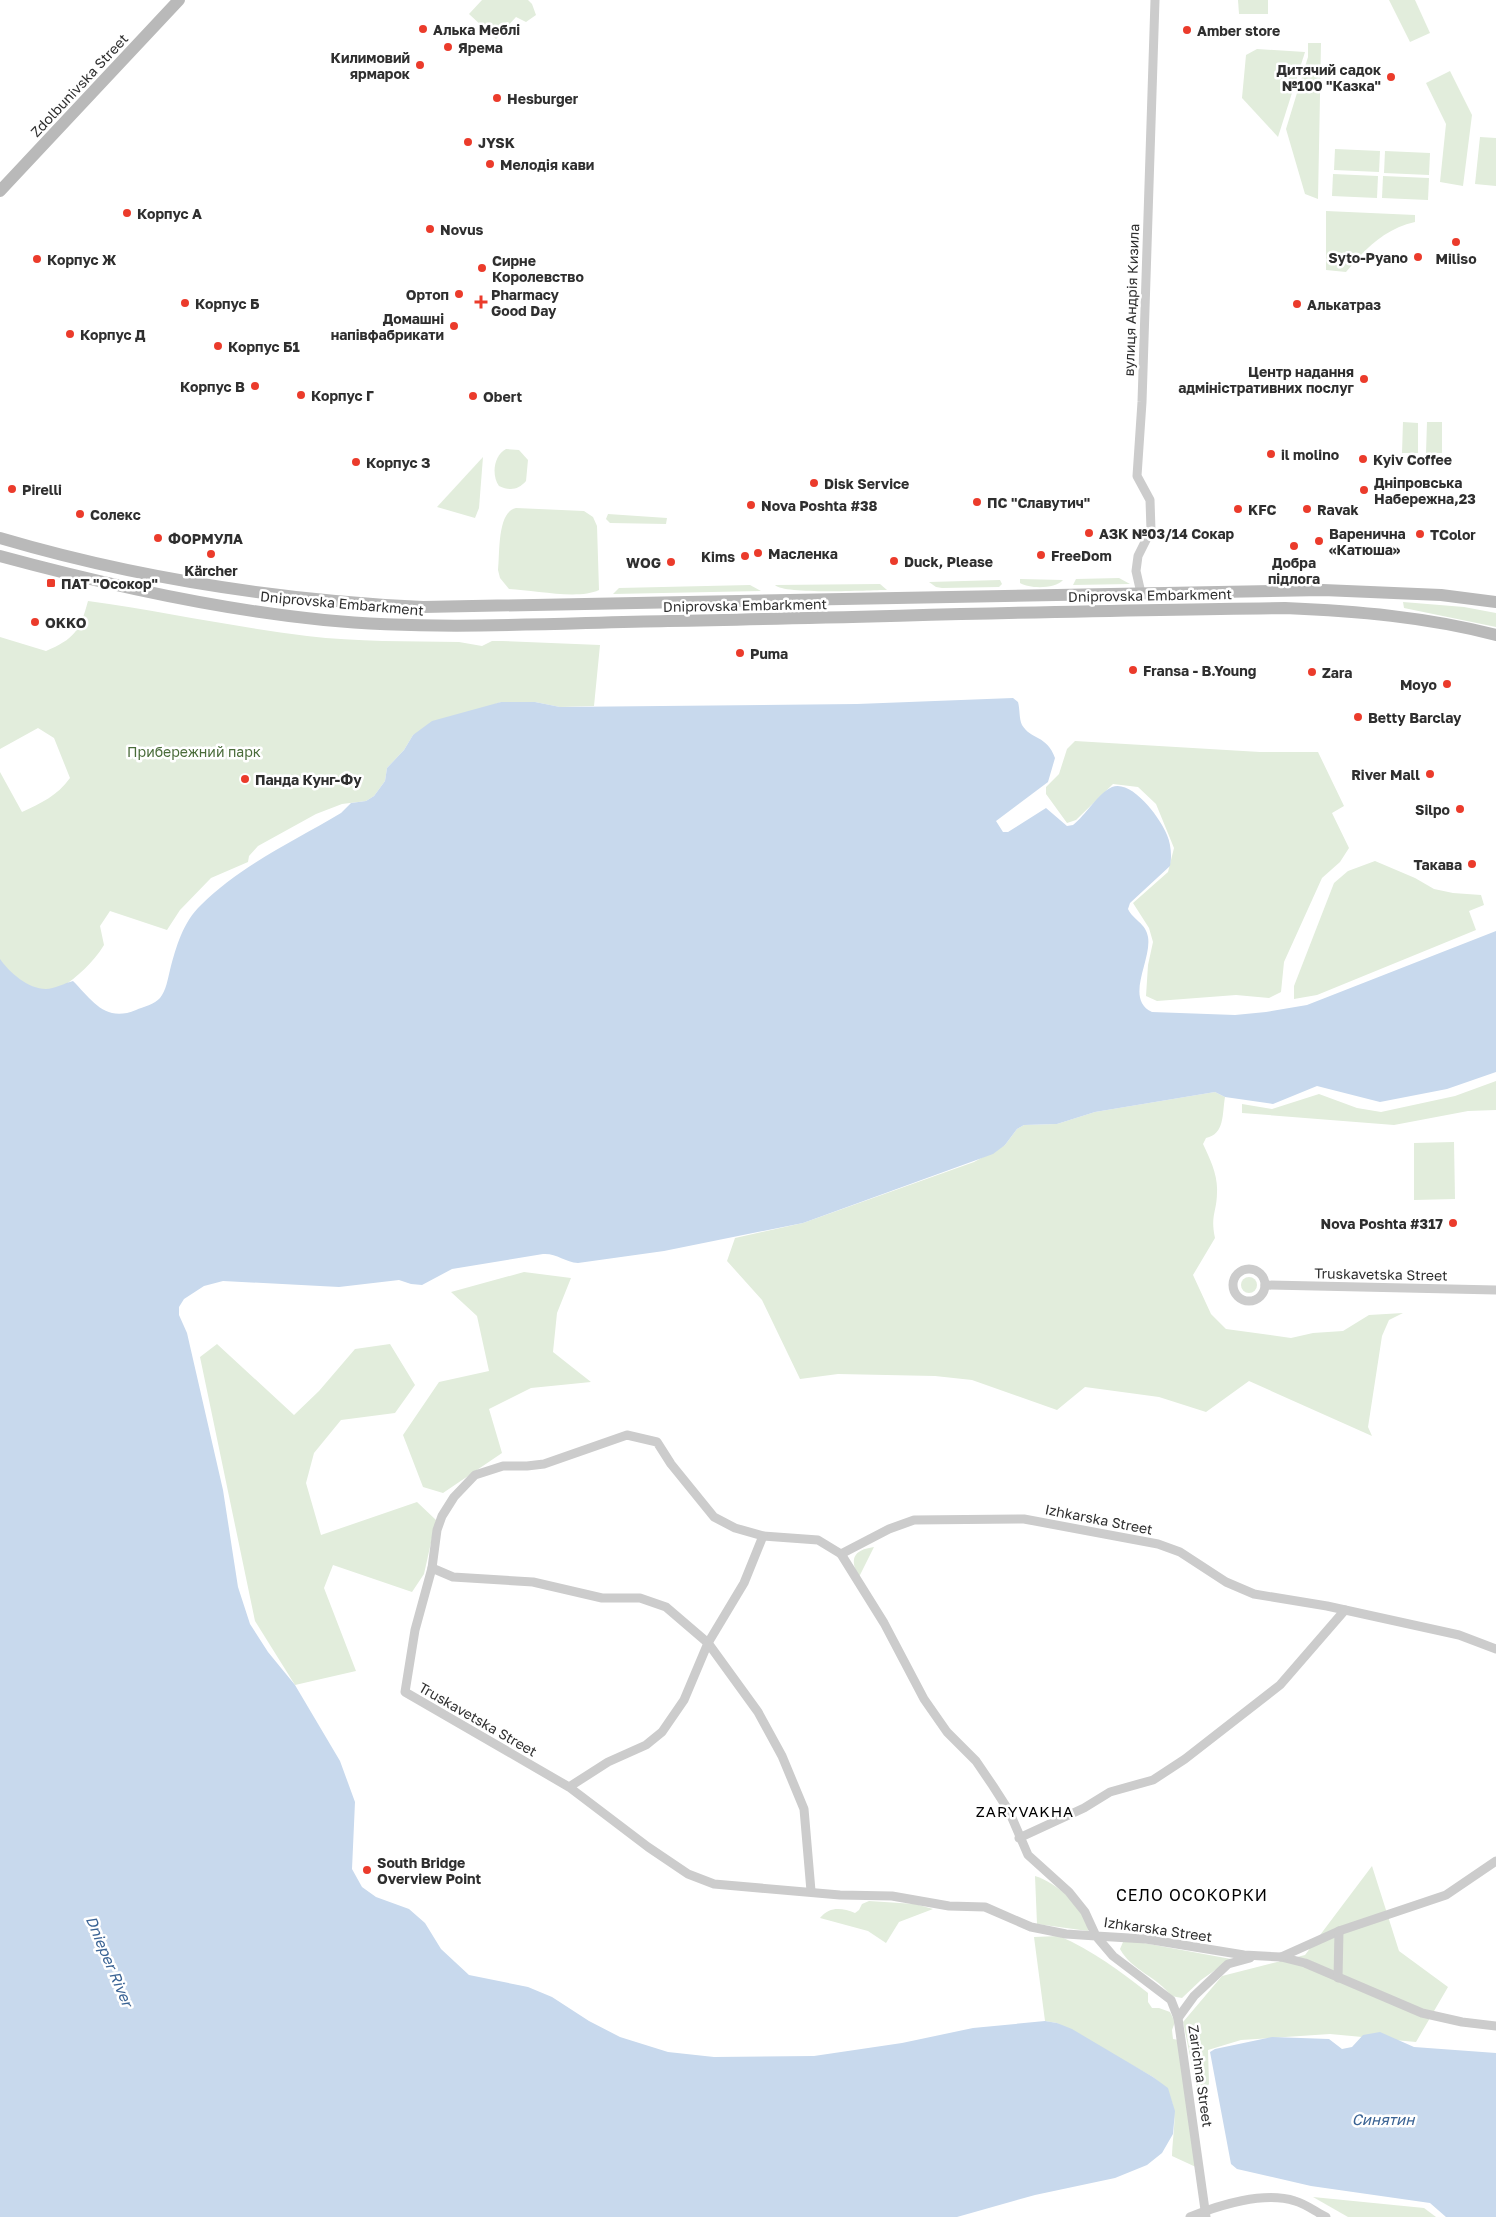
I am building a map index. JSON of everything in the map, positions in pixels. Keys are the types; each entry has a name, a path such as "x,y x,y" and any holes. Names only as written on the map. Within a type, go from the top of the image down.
{"main road":[{"name":"Zdolbunivska Street","path":"0,190 179,0"},
{"name":"Dniprovska Embarkment","path":"0,538 118,569 210,587 334,602 394,606 507,607 1358,590 1441,595 1496,602"},
{"name":"Dniprovska Embarkment","path":"0,556 119,587 201,603 271,614 370,623 514,625 1285,608 1391,615 1496,635"}],"street":[{"name":"вулиця Андрія Кизила","path":"1141,593 1136,571 1138,556 1151,530 1150,500 1137,476 1142,392 1154,0"},
{"name":"Truskavetska Street","path":"1265,1285 1496,1290"},
{"name":"Truskavetska Street","path":"763,1536 735,1528 714,1517 671,1464 657,1442 627,1435 544,1464 502,1466 474,1476 454,1497 442,1516 437,1530 432,1568 415,1630 405,1692 569,1787 648,1847 688,1874 714,1884 778,1891 892,1896 949,1906 985,1907 1030,1927 1066,1934 1096,1936"},
{"name":"Izhkarska Street","path":"840,1554 889,1529 914,1520 1024,1519 1158,1544 1180,1552 1226,1582 1254,1594 1345,1610 1459,1635 1496,1649"},
{"name":"Izhkarska Street","path":"763,1536 818,1540 840,1554 884,1623 924,1699 947,1732 976,1762 1009,1811 1019,1838 1028,1855 1069,1892 1085,1912 1096,1936 1146,1938 1256,1957 1281,1957 1305,1963 1422,2013 1462,2022 1496,2026"},
{"path":"569,1787 608,1762 646,1745 662,1732 684,1700 708,1643 744,1584 763,1536"},
{"path":"432,1568 453,1576 533,1582 602,1598 640,1598 666,1607 708,1643 758,1712 782,1756 804,1809 811,1891"},
{"path":"1019,1838 1084,1808 1110,1792 1153,1780 1185,1758 1280,1685 1345,1610"},
{"name":"Izhkarska Street","path":"1281,1957 1339,1931 1446,1895 1496,1861"},
{"path":"1338,1978 1339,1931"},
{"path":"1096,1936 1113,1956 1171,2000 1178,2018"},
{"name":"Zarichna Street","path":"1206,2214 1178,2018 1194,1996 1228,1964 1256,1957"},
{"path":"1190,2217 1271,2198 1296,2201 1326,2217"}],"green space":[{"path":"482,0 528,0 532,4 536,15 526,22 516,17 496,39 469,14"},
{"path":"1238,0 1268,0 1268,14 1239,14"},
{"path":"1389,0 1415,0 1430,33 1410,42"},
{"path":"1308,43 1321,43 1318,199 1305,194 1286,129 1308,57"},
{"path":"1257,49 1305,52 1278,137 1242,98 1246,55"},
{"path":"1450,71 1472,115 1463,186 1440,182 1446,124 1426,83"},
{"path":"1480,137 1496,138 1496,186 1475,184"},
{"path":"1335,149 1380,151 1379,172 1334,170"},
{"path":"1385,151 1430,153 1429,175 1384,173"},
{"path":"1333,174 1378,176 1377,198 1332,196"},
{"path":"1383,176 1429,178 1428,200 1382,198"},
{"path":"1326,211 1415,215 1415,222 1404,225 1376,241 1360,255 1346,272 1326,270"},
{"path":"1403,422 1418,423 1418,453 1402,453"},
{"path":"1427,422 1442,422 1442,453 1426,453"},
{"path":"506,449 519,450 528,460 526,481 514,489 499,486 495,476 496,460"},
{"path":"483,457 479,508 475,518 437,507"},
{"path":"516,508 584,511 593,517 597,526 599,590 580,594 556,594 509,589 500,578 498,570 500,544 505,517"},
{"path":"608,514 667,518 666,524 610,523 606,519"},
{"path":"1119,578 1130,584 1073,585 1076,579"},
{"path":"1020,579 1063,580 1054,585 1036,587 1020,583"},
{"path":"1000,580 1002,584 999,587 942,588 936,587 929,582"},
{"path":"880,584 887,590 810,591 782,588 775,585"},
{"path":"750,585 761,591 613,594 619,588"},
{"name":"Прибережний парк","path":"88,601 326,638 459,642 482,646 492,641 600,645 594,706 560,707 535,702 501,702 413,735 404,750 387,768 385,781 374,796 366,801 342,804 316,814 258,846 249,856 248,862 211,878 180,910 167,930 110,911 100,926 104,945 94,959 71,981 58,990 0,1022 0,772 22,812 54,794 70,778 54,738 38,728 0,749 0,637 46,651 75,633 82,620"},
{"path":"1403,602 1464,607 1496,613 1496,627 1404,608"},
{"path":"1075,741 1260,752 1318,752 1344,806 1332,813 1349,848 1340,862 1322,878 1284,962 1281,992 1269,998 1236,995 1157,1001 1146,996 1148,965 1153,942 1149,928 1133,903 1168,872 1174,848 1156,804 1138,787 1113,784 1076,820 1067,823 1046,794 1046,787 1059,774 1067,749"},
{"path":"1375,861 1415,878 1434,889 1453,893 1481,895 1484,905 1469,911 1476,930 1317,995 1294,999 1294,986 1334,883 1348,871"},
{"path":"1496,1081 1496,1110 1468,1111 1394,1125 1242,1113 1242,1104 1272,1109 1319,1094 1357,1108 1381,1112 1455,1096"},
{"path":"1215,1092 1225,1097 1222,1122 1217,1132 1206,1138 1203,1144 1213,1167 1217,1186 1217,1199 1213,1219 1215,1238 1193,1275 1211,1314 1226,1329 1291,1338 1313,1333 1343,1331 1369,1315 1403,1313 1389,1320 1382,1336 1368,1427 1372,1436 1249,1381 1206,1412 1159,1397 1085,1387 1057,1410 972,1380 935,1376 838,1374 800,1379 762,1300 727,1261 735,1238 803,1223 974,1162 1005,1145 1017,1129 1024,1125 1057,1124 1095,1112"},
{"path":"1454,1142 1455,1199 1414,1200 1414,1143"},
{"path":"524,1272 571,1278 557,1313 553,1352 591,1382 531,1388 489,1409 502,1453 443,1493 423,1487 403,1435 439,1382 489,1371 477,1316 451,1292"},
{"path":"1249,1277 1255,1279 1257,1285 1255,1291 1249,1293 1243,1291 1241,1285 1243,1279"},
{"path":"217,1344 294,1415 319,1391 355,1349 390,1344 415,1385 395,1413 341,1420 314,1453 306,1483 321,1535 417,1502 436,1520 424,1574 412,1592 333,1565 324,1588 356,1671 295,1685 255,1621 200,1357"},
{"path":"874,1547 859,1577 854,1565 855,1556 861,1550"},
{"path":"1372,1866 1399,1951 1448,1987 1416,2042 1330,2034 1241,2040 1208,2050 1209,2084 1199,2099 1183,2022 1222,1976 1305,1955"},
{"path":"1035,1876 1060,1890 1077,1906 1087,1923 1088,1931 1037,1924"},
{"path":"869,1901 915,1904 933,1909 899,1922 886,1943 868,1931 820,1918 828,1911 836,1909 855,1913 862,1904"},
{"path":"1059,1936 1094,1954 1148,1993 1148,2002 1152,2008 1159,2008 1170,2012 1175,2022 1172,2030 1173,2039 1179,2040 1198,2168 1172,2156 1174,2113 1172,2104 1169,2095 1153,2077 1057,2023 1045,2021 1034,1937"},
{"path":"1123,1942 1138,1942 1231,1959 1201,1980 1182,1998 1171,1996 1166,1989 1131,1963 1120,1949"},
{"path":"1313,2197 1424,2208 1436,2217 1348,2217"}],"water":[{"name":"Dnieper River","path":"1013,698 1018,702 1022,725 1026,730 1048,745 1055,758 1048,782 996,821 1003,832 1008,832 1046,808 1067,826 1073,825 1101,794 1112,787 1120,786 1137,794 1145,802 1159,820 1167,835 1171,851 1170,866 1130,903 1128,909 1145,928 1148,937 1148,946 1139,989 1140,998 1144,1006 1152,1012 1235,1015 1307,1005 1496,931 1496,1072 1447,1089 1380,1102 1317,1086 1273,1104 1225,1097 1215,1092 1095,1112 1057,1124 1024,1125 1017,1129 1005,1145 993,1154 803,1223 664,1251 578,1263 543,1254 452,1269 422,1285 399,1280 339,1287 223,1281 204,1286 184,1299 179,1307 179,1315 187,1333 223,1490 238,1587 250,1624 268,1652 295,1685 340,1761 355,1802 352,1869 362,1887 376,1897 409,1909 425,1923 441,1949 469,1975 528,1987 552,1997 589,2021 620,2037 668,2052 714,2057 814,2056 902,2043 973,2028 1045,2021 1057,2023 1072,2029 1153,2077 1168,2088 1175,2111 1173,2134 1162,2153 1147,2165 1115,2178 1035,2195 957,2217 0,2217 0,959 8,969 32,986 46,989 73,981 93,1002 107,1012 125,1013 152,1004 164,992 181,935 189,919 216,891 250,866 341,813 351,803 366,801 374,796 385,781 387,768 404,750 413,735 432,721 501,702 535,702 560,707 857,704"},
{"name":"Синятин","path":"1380,2032 1414,2047 1496,2053 1496,2217 1446,2217 1430,2203 1311,2186 1237,2169 1231,2164 1210,2052 1215,2049 1272,2037 1329,2039 1342,2049 1352,2047 1363,2035"}],"place":[{"name":"Алька Меблі","path":"423,29"},
{"name":"Amber store","path":"1187,30"},
{"name":"Ярема","path":"448,47"},
{"name":"Килимовий ярмарок","path":"420,65"},
{"name":"Дитячий садок №100 \"Казка\"","path":"1391,77"},
{"name":"Hesburger","path":"497,98"},
{"name":"JYSK","path":"468,142"},
{"name":"Мелодія кави","path":"490,164"},
{"name":"Корпус А","path":"127,213"},
{"name":"Novus","path":"430,229"},
{"name":"Miliso","path":"1456,242"},
{"name":"Syto-Pyano","path":"1418,257"},
{"name":"Корпус Ж","path":"37,259"},
{"name":"Сирне Королевство","path":"482,268"},
{"name":"Ортоп","path":"459,294"},
{"name":"Pharmacy Good Day","path":"481,302"},
{"name":"Корпус Б","path":"185,303"},
{"name":"Алькатраз","path":"1297,304"},
{"name":"Домашні напівфабрикати","path":"454,326"},
{"name":"Корпус Д","path":"70,334"},
{"name":"Корпус Б1","path":"218,346"},
{"name":"Центр надання адміністративних послуг","path":"1364,379"},
{"name":"Корпус В","path":"255,386"},
{"name":"Корпус Г","path":"301,395"},
{"name":"Obert","path":"473,396"},
{"name":"il molino","path":"1271,454"},
{"name":"Kyiv Coffee","path":"1363,459"},
{"name":"Корпус З","path":"356,462"},
{"name":"Disk Service","path":"814,483"},
{"name":"Pirelli","path":"12,489"},
{"name":"Дніпровська Набережна,23","path":"1364,490"},
{"name":"ПС \"Славутич\"","path":"977,502"},
{"name":"Nova Poshta #38","path":"751,505"},
{"name":"KFC","path":"1238,509"},
{"name":"Ravak","path":"1307,509"},
{"name":"Солекс","path":"80,514"},
{"name":"АЗК №03/14 Сокар","path":"1089,533"},
{"name":"TColor","path":"1420,534"},
{"name":"ФОРМУЛА","path":"158,538"},
{"name":"Варенична «Катюша»","path":"1319,541"},
{"name":"Добра підлога","path":"1294,546"},
{"name":"Масленка","path":"758,553"},
{"name":"Kärcher","path":"211,554"},
{"name":"FreeDom","path":"1041,555"},
{"name":"Kims","path":"745,556"},
{"name":"Duck, Please","path":"894,561"},
{"name":"WOG","path":"671,562"},
{"name":"ПАТ \"Осокор\"","path":"51,583"},
{"name":"OKKO","path":"35,622"},
{"name":"Puma","path":"740,653"},
{"name":"Fransa - B.Young","path":"1133,670"},
{"name":"Zara","path":"1312,672"},
{"name":"Moyo","path":"1447,684"},
{"name":"Betty Barclay","path":"1358,717"},
{"name":"River Mall","path":"1430,774"},
{"name":"Панда Кунг-Фу","path":"245,779"},
{"name":"Silpo","path":"1460,809"},
{"name":"Такава","path":"1472,864"},
{"name":"Nova Poshta #317","path":"1453,1223"},
{"name":"South Bridge Overview Point","path":"367,1870"}],"district":[{"name":"ZARYVAKHA","path":"1025,1811"},
{"name":"СЕЛО ОСОКОРКИ","path":"1192,1895"}]}
